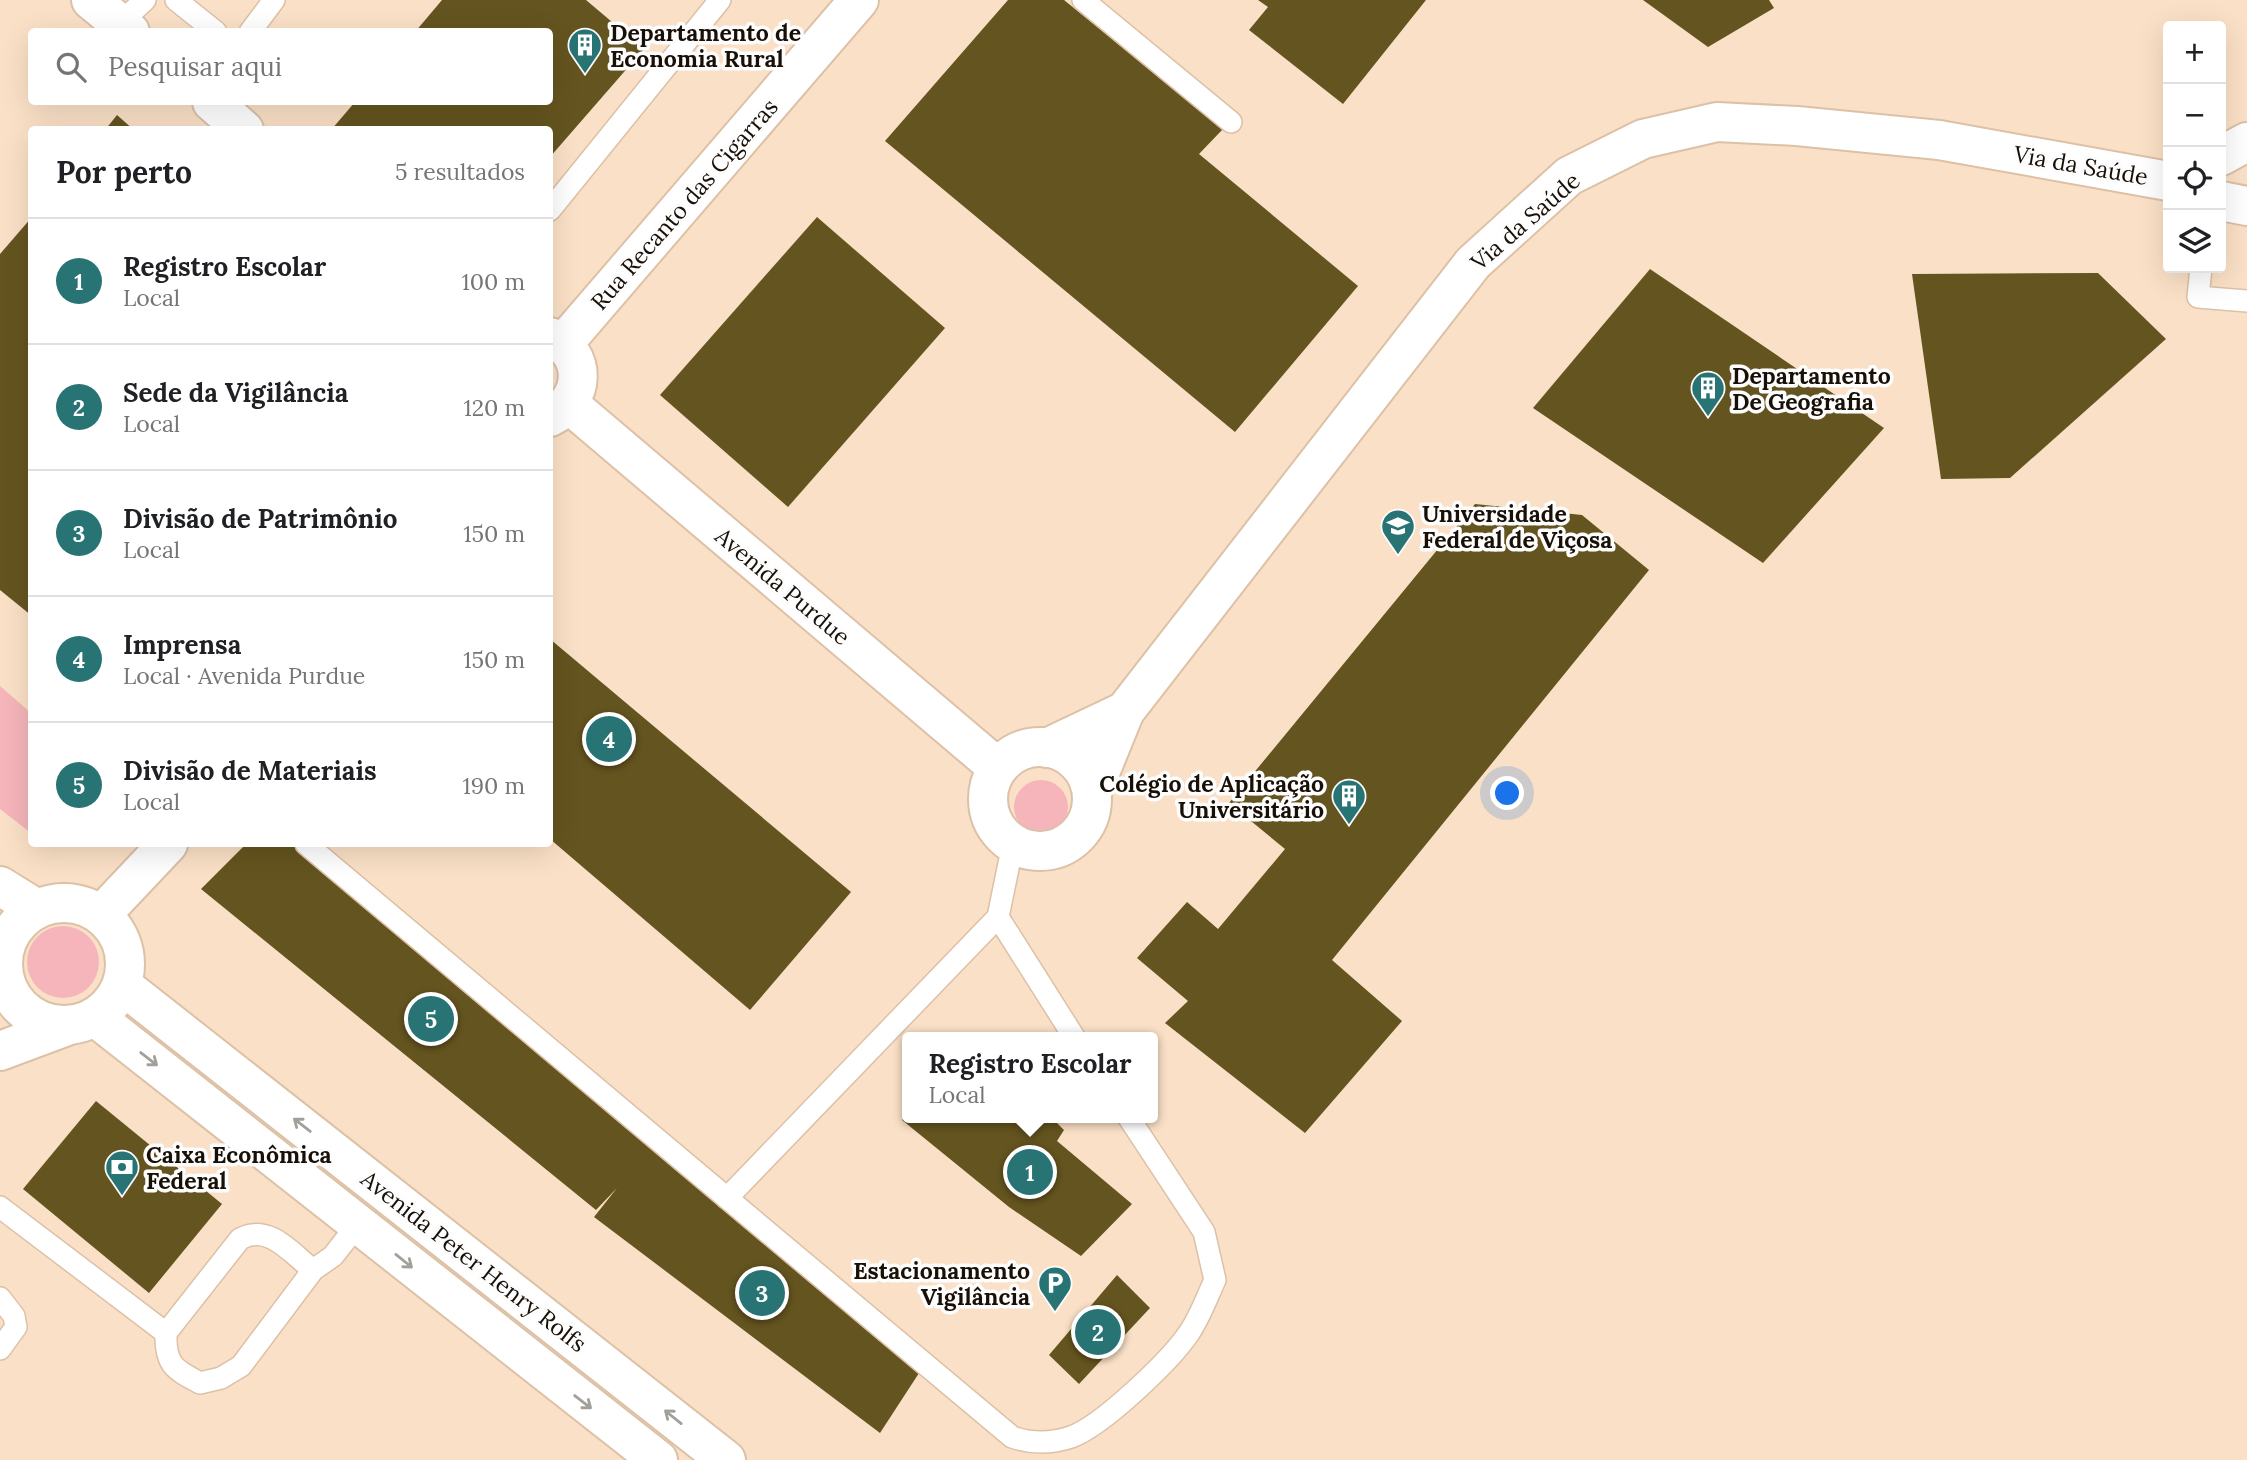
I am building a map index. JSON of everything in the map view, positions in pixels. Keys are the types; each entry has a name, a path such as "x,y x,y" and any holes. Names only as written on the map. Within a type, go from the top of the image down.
{"street":[{"path":"91,0 132,18"},
{"name":"Rua Recanto das Cigarras","path":"556,341 859,0"},
{"path":"215,105 239,126"},
{"name":"Via da Saúde","path":"1092,792 1125,711 1473,263 1569,176 1643,139 1717,122 1797,126 1939,141 2163,180"},
{"path":"2226,153 2247,142"},
{"path":"2226,202 2247,206"},
{"path":"556,341 578,366 579,379 559,410"},
{"name":"Avenida Purdue","path":"559,410 998,768"},
{"name":"Via da Saúde","path":"1047,748 1125,711"},
{"path":"1047,748 1063,753 1077,762 1087,776 1092,792 1086,825 1075,838 1061,847 1045,851 1013,844 1001,835 988,809 991,780 998,768 1020,751 1047,748"},
{"path":"101,915 165,847"},
{"path":"0,886 37,909"},
{"path":"0,1051 81,1022 116,998 122,985 126,966 123,947 115,929 101,915 70,904 37,909 20,922 8,940 2,978 16,1003 31,1016 48,1023 81,1022"},
{"name":"Avenida Peter Henry Rolfs","path":"122,985 726,1460"},
{"name":"Avenida Peter Henry Rolfs","path":"81,1022 358,1224 658,1460"}],"lane":[{"path":"176,0 211,28"},
{"path":"253,28 274,0"},
{"path":"553,207 720,0"},
{"path":"1083,0 1231,122"},
{"path":"2200,273 2198,297 2247,301"},
{"path":"727,1198 998,917 1013,844"},
{"path":"310,847 1012,1437 1031,1443 1073,1436 1131,1396 1189,1333 1215,1280 1204,1232 1132,1123"},
{"path":"998,917 1071,1032"},
{"path":"0,1207 166,1333"},
{"path":"313,1270 267,1233 251,1233 240,1239 166,1333 165,1350 170,1363 181,1373 200,1383 221,1378 242,1366 313,1270 333,1256 358,1224"},
{"path":"0,1298 14,1316 16,1327 0,1349"}],"shaded area":[{"name":"Universidade Federal de Viçosa","path":"0,0 2247,0 2247,1460 0,1460"},
{"path":"0,686 28,710 28,831 0,809"},
{"path":"1041,780 1060,788 1068,807 1060,826 1041,834 1022,826 1014,807 1022,788"},
{"path":"63,926 83,932 93,942 99,962 93,982 83,992 63,998 43,992 33,982 27,962 33,942 43,932"}],"building":[{"name":"Departamento de Economia Rural","path":"442,0 586,0 644,49 553,154 553,126 334,126 352,105 553,105 553,28 418,28"},
{"path":"1008,0 1064,0 1223,129 1199,154 1358,286 1235,432 885,141"},
{"path":"1258,0 1426,0 1343,104 1249,30 1268,7"},
{"path":"1643,0 1769,0 1774,8 1708,47"},
{"path":"117,115 129,126 108,126"},
{"path":"817,217 945,328 788,507 660,395"},
{"path":"28,222 28,613 0,590 0,254"},
{"name":"Departamento De Geografia","path":"1650,269 1884,428 1763,563 1533,408"},
{"path":"2098,273 2166,339 2010,478 1941,479 1912,274"},
{"name":"Colégio de Aplicação Universitário","path":"1475,504 1582,515 1649,570 1332,960 1402,1021 1305,1133 1165,1023 1188,1001 1137,958 1187,902 1218,929 1285,849 1229,803"},
{"path":"553,642 851,892 750,1010 553,842"},
{"path":"243,847 301,847 921,1370 880,1433 594,1217 617,1188 596,1210 201,889"},
{"name":"Caixa Econômica Federal","path":"96,1101 222,1204 149,1293 23,1189"},
{"path":"906,1123 1057,1123 1064,1130 1057,1141 1132,1204 1081,1256 1009,1207"},
{"path":"1117,1275 1150,1308 1079,1384 1049,1355"}],"place":[{"name":"Departamento de Economia Rural","path":"585,75"},
{"name":"Departamento De Geografia","path":"1708,418"},
{"name":"Universidade Federal de Viçosa","path":"1398,556"},
{"name":"Imprensa","path":"609,739"},
{"name":"Colégio de Aplicação Universitário","path":"1349,826"},
{"name":"Divisão de Materiais","path":"431,1019"},
{"name":"Registro Escolar","path":"1030,1172"},
{"name":"Caixa Econômica Federal","path":"122,1197"},
{"name":"Divisão de Patrimônio","path":"762,1293"},
{"name":"Estacionamento Vigilância","path":"1055,1313"},
{"name":"Sede da Vigilância","path":"1098,1332"}]}
